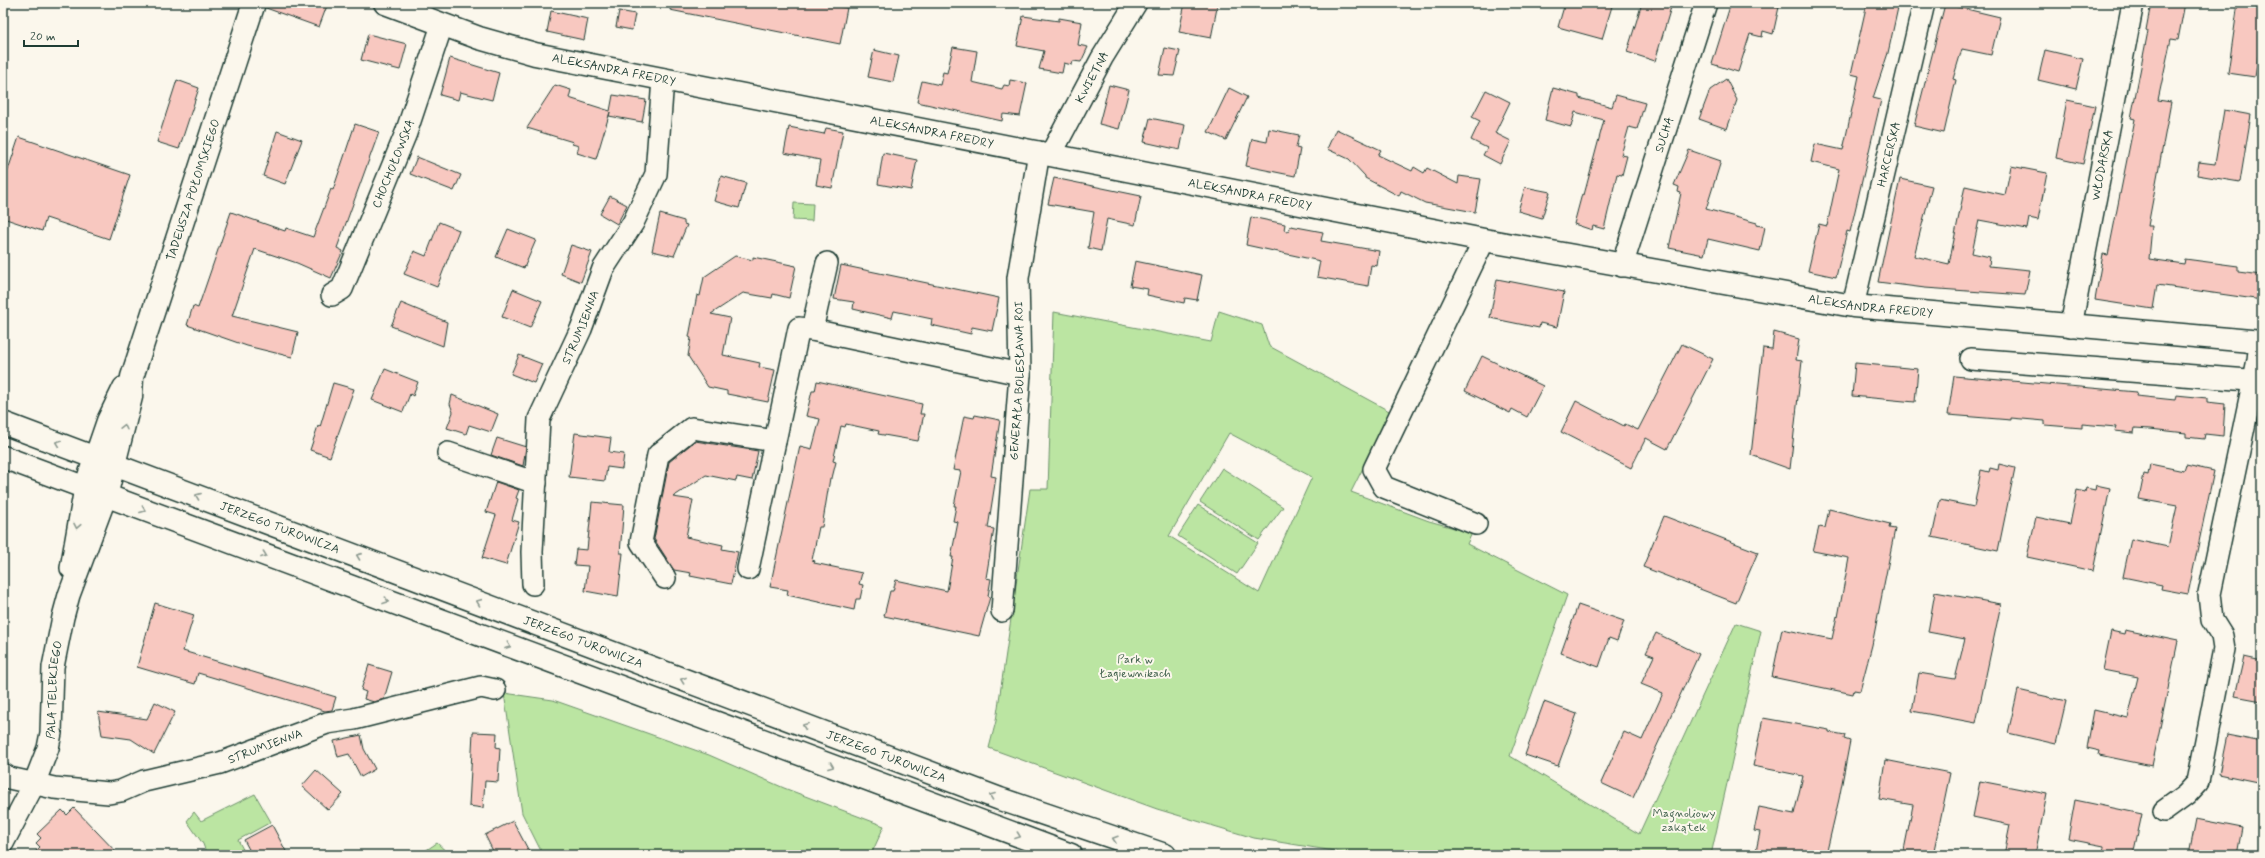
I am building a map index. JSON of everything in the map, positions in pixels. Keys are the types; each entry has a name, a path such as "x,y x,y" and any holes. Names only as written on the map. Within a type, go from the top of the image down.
{"street":[{"name":"TADEUSZA POŁOMSKIEGO","path":"106,496 131,397 132,377 254,3"},
{"name":"ALEKSANDRA FREDRY","path":"385,3 442,25 518,50 1622,266 1853,306 2261,342"},
{"name":"KWIETNA","path":"1045,153 1136,3"},
{"name":"SUCHA","path":"1622,266 1706,3"},
{"name":"HARCERSKA","path":"1853,306 1924,3"},
{"name":"WŁODARSKA","path":"2071,326 2133,3"},
{"name":"CHOCHOŁOWSKA","path":"332,295 342,289 406,133 442,25"},
{"name":"STRUMIENNA","path":"533,584 532,552 540,419 581,328 603,269 633,223 656,174 663,79"},
{"name":"GENERAŁA BOLESŁAWA ROI","path":"1002,610 1020,374 1018,278 1045,153"},
{"path":"1476,524 1384,487 1374,469 1484,240"},
{"path":"812,330 827,262"},
{"path":"748,569 799,328 1020,374"},
{"path":"2164,811 2186,795 2198,782 2224,649 2222,636 2212,620 2209,594 2258,381 2261,342"},
{"path":"1971,359 2258,381"},
{"name":"TADEUSZA POŁOMSKIEGO","path":"94,457 120,394 132,377"},
{"name":"JERZEGO TUROWICZA","path":"3,423 1000,799 1165,855"},
{"path":"665,578 642,542 658,455 692,428 775,442"},
{"path":"448,453 536,484"},
{"path":"3,457 1071,855"},
{"name":"PALA TELEKIEGO","path":"69,595 72,557 85,488 94,457"},
{"name":"PALA TELEKIEGO","path":"3,843 34,784 48,748 51,733 53,667 69,595 106,496"},
{"name":"STRUMIENNA","path":"3,774 34,784 78,792 109,793 121,791 144,781 220,763 327,723 354,719 481,687 495,690"}],"green space":[{"path":"3,71 8,72 3,99"},
{"path":"794,203 813,204 812,221 793,220"},
{"name":"Park w Łagiewnikach","path":"1219,311 1262,325 1269,346 1391,412 1351,492 1429,521 1472,533 1467,544 1567,595 1510,756 1639,834 1736,623 1761,631 1711,855 1359,855 1254,838 1157,809 989,748 996,721 1030,489 1048,489 1054,312 1211,342","holes":["1229,433 1312,477 1259,593 1169,536"]},
{"path":"1222,468 1283,507 1259,540 1200,502"},
{"path":"1198,505 1258,543 1237,574 1178,536"},
{"path":"504,693 553,700 709,755 784,788 884,826 871,855 543,855 522,813"},
{"path":"255,794 271,822 238,840 246,855 207,855 203,844 187,821 194,812 201,821"},
{"path":"437,843 450,855 419,855"}],"building":[{"path":"266,3 328,3 319,27 266,8"},
{"path":"671,3 821,3 847,8 840,44 670,10"},
{"path":"1185,3 1218,3 1211,38 1179,32"},
{"path":"1565,3 1613,3 1602,39 1558,27"},
{"path":"1642,3 1659,3 1671,7 1655,61 1627,52"},
{"path":"1731,3 1764,3 1779,7 1773,34 1763,31 1762,37 1750,34 1738,72 1712,64"},
{"path":"1867,3 1899,3 1888,53 1873,98 1881,100 1850,232 1847,231 1836,277 1808,271 1819,224 1827,226 1839,169 1811,162 1815,144 1843,150 1859,76 1851,74"},
{"path":"2151,3 2185,3 2178,40 2171,39 2158,100 2171,102 2148,226 2152,226 2149,259 2184,264 2185,259 2238,266 2238,272 2262,275 2262,300 2157,285 2153,309 2095,300 2103,254 2108,255 2135,119 2131,118 2148,31 2146,30"},
{"path":"2238,3 2262,3 2262,33 2255,77 2228,73"},
{"path":"1945,4 2000,17 1991,55 1962,49 1953,79 1956,80 1944,133 1914,126"},
{"path":"551,11 588,19 584,40 547,32"},
{"path":"619,11 635,14 632,30 616,27"},
{"path":"1023,16 1059,21 1059,18 1082,22 1078,45 1088,47 1081,62 1073,61 1072,65 1064,63 1062,73 1039,69 1044,51 1017,46"},
{"path":"368,34 407,44 400,70 361,60"},
{"path":"953,47 977,51 972,82 1002,89 1004,85 1009,86 1010,80 1027,83 1020,116 1003,114 1002,121 917,102 922,81 940,85 943,72 947,73"},
{"path":"1165,48 1180,51 1174,76 1159,75"},
{"path":"874,50 899,56 893,82 868,77"},
{"path":"2045,50 2083,59 2076,89 2038,80"},
{"path":"450,58 499,73 492,100 460,92 458,100 440,95"},
{"path":"1726,79 1737,100 1727,129 1699,119 1710,90"},
{"path":"177,80 199,88 179,149 157,142"},
{"path":"555,85 571,90 569,98 610,111 613,95 646,100 642,122 609,116 610,112 596,159 577,153 579,146 572,144 573,142 527,128"},
{"path":"1109,85 1129,90 1119,129 1099,124"},
{"path":"1229,88 1247,97 1226,140 1208,132"},
{"path":"1553,88 1579,95 1579,98 1612,107 1616,95 1645,103 1637,129 1629,127 1621,155 1627,156 1622,175 1617,174 1604,229 1593,226 1592,230 1574,224 1582,194 1584,195 1604,120 1575,112 1571,127 1545,120"},
{"path":"1486,90 1510,102 1495,133 1511,141 1500,164 1483,155 1487,148 1471,140 1480,121 1472,117"},
{"path":"2067,100 2095,106 2083,164 2056,158"},
{"path":"2224,110 2251,115 2240,182 2197,175 2199,162 2215,164"},
{"path":"1150,118 1185,125 1180,150 1144,142"},
{"path":"355,124 379,132 337,248 343,251 331,278 297,263 255,249 232,316 298,332 292,357 247,346 187,325 193,306 198,308 231,212 285,231 286,228 313,237 331,189 333,190"},
{"path":"789,127 824,134 826,128 843,131 832,188 816,185 820,160 784,153"},
{"path":"1269,129 1299,135 1296,148 1300,149 1295,176 1246,166 1252,139 1267,142"},
{"path":"1336,129 1381,150 1378,155 1412,171 1414,167 1424,173 1427,168 1458,184 1459,176 1481,179 1475,212 1425,203 1401,191 1399,196 1365,178 1365,176 1349,159 1327,149"},
{"path":"277,131 302,140 285,184 263,176"},
{"path":"19,137 130,175 109,239 46,218 42,231 3,218 3,185"},
{"path":"1689,150 1721,161 1706,209 1757,223 1757,225 1765,227 1760,251 1708,239 1704,255 1669,248 1681,193 1678,192 1679,187 1674,185"},
{"path":"883,153 917,160 911,190 878,184"},
{"path":"417,157 461,175 454,191 410,174"},
{"path":"2011,166 2047,173 2038,220 2029,218 2027,229 1979,220 1972,253 1990,257 1989,266 2030,270 2025,295 1925,288 1878,282 1900,179 1932,186 1914,256 1949,264 1965,186 2005,195"},
{"path":"721,176 746,183 739,208 714,201"},
{"path":"1054,178 1141,196 1135,225 1107,219 1101,251 1088,248 1094,212 1048,204"},
{"path":"1525,187 1550,192 1542,218 1518,211"},
{"path":"610,196 627,205 617,224 600,214"},
{"path":"660,214 684,221 684,224 687,225 674,256 652,251"},
{"path":"1251,217 1285,224 1284,230 1288,232 1291,226 1323,232 1321,241 1379,251 1377,266 1371,265 1368,286 1317,277 1320,261 1246,245"},
{"path":"439,222 459,230 437,287 404,274 414,251 426,256"},
{"path":"508,229 536,240 524,268 496,257"},
{"path":"571,245 592,252 581,282 561,274"},
{"path":"735,256 753,260 753,257 796,266 789,298 773,294 772,298 743,293 711,314 730,318 723,355 760,363 759,367 775,370 768,402 727,394 727,391 708,387 688,356 691,338 689,337 697,295 700,296 704,277"},
{"path":"1135,261 1202,275 1197,300 1185,298 1184,303 1147,295 1148,289 1130,286"},
{"path":"841,265 999,298 992,331 972,327 971,334 931,325 932,319 894,311 892,318 853,309 854,302 834,299"},
{"path":"1497,279 1564,292 1557,327 1540,323 1539,328 1490,318"},
{"path":"513,289 542,301 530,328 502,317"},
{"path":"401,303 447,322 443,346 391,326"},
{"path":"1774,332 1799,339 1796,360 1802,361 1790,469 1751,455 1763,348 1772,349"},
{"path":"1682,344 1713,359 1667,449 1646,438 1631,468 1561,432 1576,401 1624,426 1625,424 1638,430"},
{"path":"519,355 542,364 534,383 511,374"},
{"path":"1482,356 1543,386 1527,417 1512,409 1510,413 1465,391"},
{"path":"1855,363 1918,369 1915,402 1852,396"},
{"path":"385,369 418,382 413,396 410,394 403,412 372,400"},
{"path":"1954,376 2137,392 2136,396 2175,400 2176,395 2207,398 2207,402 2225,404 2223,436 2205,434 2204,439 2186,437 2186,433 2150,429 2135,428 2134,433 2115,431 2116,427 2082,424 2082,428 2045,425 2045,421 1948,415"},
{"path":"817,381 922,404 920,414 924,414 918,441 878,434 879,431 846,424 845,427 841,426 833,461 836,462 832,478 830,478 822,527 819,527 812,560 815,561 814,563 862,573 859,584 863,585 860,599 856,599 854,610 787,595 788,590 770,587 800,446 812,449 820,419 806,416 812,391 815,391"},
{"path":"333,383 354,389 330,457 310,450 318,426 320,427"},
{"path":"452,395 498,414 491,432 469,425 466,434 447,428 453,412 450,404"},
{"path":"975,415 1000,420 991,476 996,477 988,528 994,529 986,578 991,579 988,596 990,597 979,636 884,616 890,591 893,591 896,580 947,591 953,557 951,557 958,522 953,521 956,506 954,506 961,471 953,470 964,416 974,418"},
{"path":"575,433 611,438 609,452 624,454 622,469 607,467 605,481 569,477"},
{"path":"497,438 526,447 523,466 491,455"},
{"path":"695,441 758,451 752,480 737,477 736,481 706,475 673,497 693,500 686,537 723,545 722,549 738,552 731,584 690,576 691,573 674,570 654,539 669,462"},
{"path":"1999,464 2015,468 1998,551 1932,537 1940,500 1974,507 1981,470 1989,472 1990,468 1998,470"},
{"path":"2150,464 2184,471 2186,465 2214,471 2188,594 2161,589 2162,585 2123,577 2131,539 2168,547 2177,506 2139,499 2144,474 2148,475"},
{"path":"496,482 519,490 512,520 519,522 506,565 482,558 496,515 486,512"},
{"path":"2096,485 2110,488 2093,571 2027,557 2036,517 2070,524 2077,490 2085,492 2086,488 2095,490"},
{"path":"592,502 624,505 620,553 623,553 618,597 585,591 588,566 574,565 576,549 587,550"},
{"path":"1829,509 1890,524 1889,528 1895,529 1872,645 1860,691 1854,690 1853,694 1772,677 1782,629 1832,639 1837,616 1838,617 1849,558 1813,551 1819,527 1825,528"},
{"path":"1664,516 1758,552 1736,603 1643,567"},
{"path":"1935,592 2001,604 1976,723 1912,711 1919,673 1955,679 1965,639 1928,632"},
{"path":"155,603 194,615 183,651 336,697 332,710 325,711 198,673 195,684 137,667"},
{"path":"1578,605 1624,621 1617,641 1609,638 1599,667 1561,653"},
{"path":"2125,630 2178,641 2152,766 2099,755 2100,751 2087,748 2094,710 2128,718 2138,677 2103,670 2111,631 2124,634"},
{"path":"1656,633 1699,654 1633,798 1601,783 1624,732 1642,740 1663,693 1641,684 1654,656 1646,653"},
{"path":"2244,657 2262,661 2262,701 2235,696"},
{"path":"369,665 392,672 384,699 374,702 364,699 366,692 361,690"},
{"path":"2018,690 2066,701 2056,744 2008,733"},
{"path":"155,702 175,712 154,754 131,739 102,735 98,712 147,719"},
{"path":"1544,702 1577,714 1558,766 1525,755"},
{"path":"1763,718 1829,730 1829,732 1845,735 1844,739 1850,741 1826,855 1776,855 1756,851 1760,832 1754,831 1759,807 1794,814 1803,776 1753,766"},
{"path":"473,732 497,733 496,747 500,748 498,782 485,781 483,808 469,806"},
{"path":"361,735 364,749 375,769 361,777 349,754 338,757 334,741"},
{"path":"2227,735 2262,742 2262,783 2219,774"},
{"path":"1885,760 1950,773 1933,855 1903,855 1913,805 1879,799"},
{"path":"316,770 343,794 328,810 302,786"},
{"path":"1980,781 2047,794 2035,855 2004,855 2010,825 1973,817"},
{"path":"2075,800 2142,814 2133,855 2103,855 2104,846 2068,839"},
{"path":"74,808 119,855 32,855 40,847 36,843 41,838 37,834 62,810 67,815"},
{"path":"2196,819 2242,828 2237,855 2189,855"},
{"path":"513,821 531,855 495,855 485,835"},
{"path":"272,825 288,855 252,855 244,840"}],"park label":[{"name":"Magnoliowy zakątek","path":"1684,820"}]}
